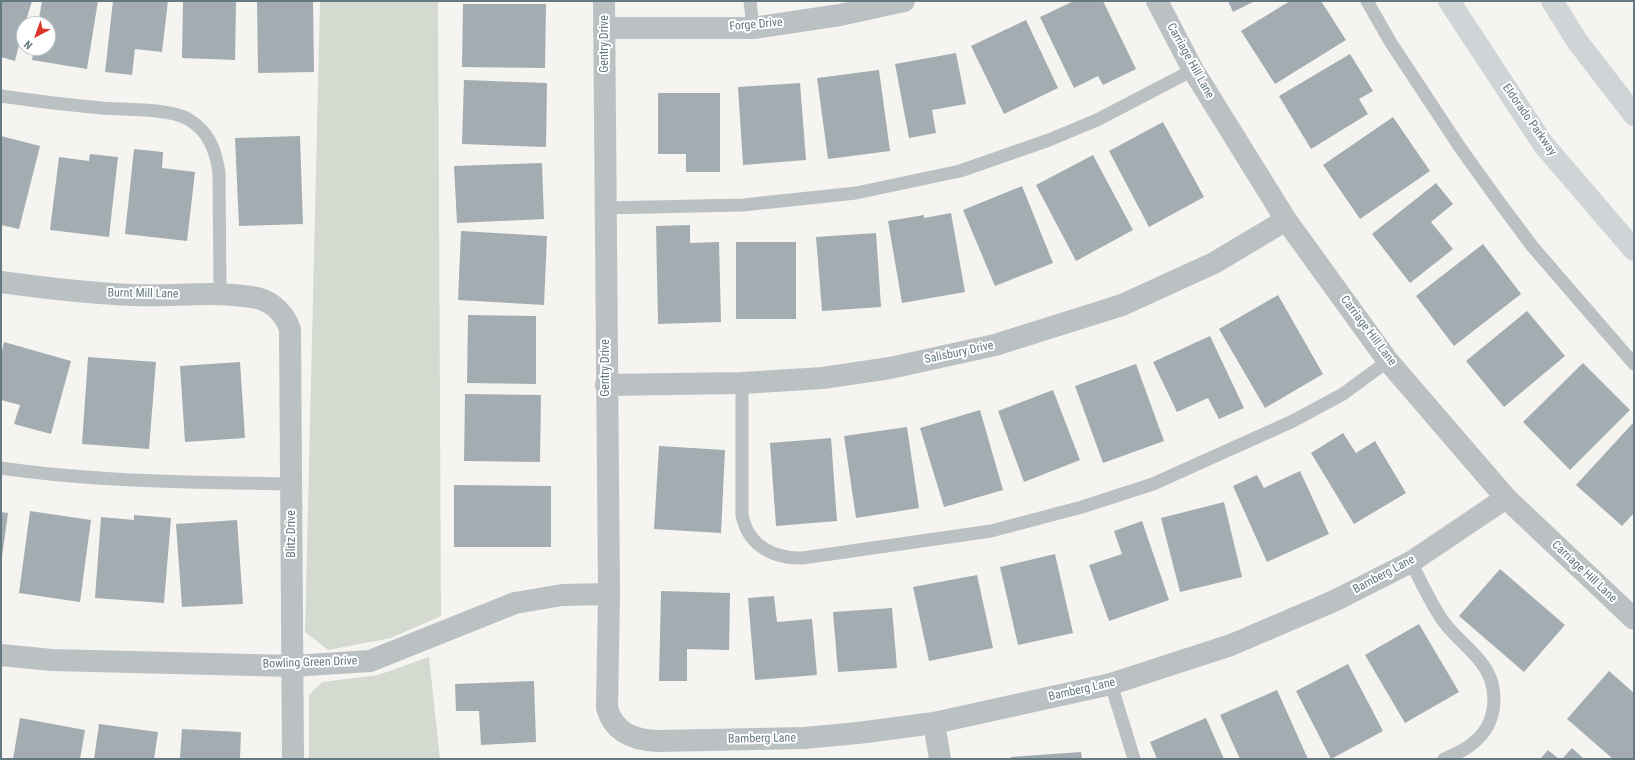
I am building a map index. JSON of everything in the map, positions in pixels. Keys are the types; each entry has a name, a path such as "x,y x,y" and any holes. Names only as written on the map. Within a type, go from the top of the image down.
{"main road":[{"name":"Eldorado Parkway","path":"1449,1 1542,144 1634,250"},
{"path":"1552,1 1577,42 1634,115"}],"street":[{"name":"Gentry Drive","path":"604,1 606,385 609,594 607,708 610,718 620,730"},
{"name":"Forge Drive","path":"604,28 753,28 840,15 904,1"},
{"name":"Carriage Hill Lane","path":"1157,1 1193,70 1286,220 1388,361 1506,498 1634,619"},
{"name":"Salisbury Drive","path":"606,385 742,383 823,378 890,368 995,345 1122,305 1214,263 1286,220"},
{"name":"Burnt Mill Lane","path":"1,282 43,288 132,295 220,294 258,298 271,303 281,312"},
{"name":"Blitz Drive","path":"281,312 288,322 290,330 293,759"},
{"name":"Bamberg Lane","path":"620,730 628,735 648,740 804,738 934,723 1111,684 1230,645 1334,601 1411,562 1506,498"},
{"name":"Bowling Green Drive","path":"1,655 52,660 292,666 370,661 515,603 562,595 609,594"},
{"path":"934,723 940,759"}],"lane":[{"path":"750,1 753,28"},
{"path":"1367,1 1391,43 1497,199 1537,252 1634,364"},
{"path":"605,208 743,205 856,193 960,172 1050,140 1098,120 1193,70"},
{"path":"1,96 66,105 161,112 187,118 198,126 212,143 216,152 219,172 220,294"},
{"path":"742,383 744,523 748,534 765,550 790,559 991,530 1082,507 1153,484 1293,421 1343,394 1388,361"},
{"path":"1,468 126,479 291,484"},
{"path":"1411,562 1426,593 1443,620 1480,662 1486,671 1495,699 1492,717 1474,743 1444,759"},
{"path":"1111,684 1134,759"}],"shaded area":[{"path":"320,1 438,1 441,616 391,638 328,650 305,632"},
{"path":"429,657 440,759 309,759 309,695 322,682 378,675"}],"building":[{"path":"1,1 32,1 27,16 16,16 15,61 1,57"},
{"path":"42,1 98,1 87,69 32,60 33,56 56,56 56,16 39,16"},
{"path":"113,1 168,1 162,52 135,49 132,75 105,72"},
{"path":"183,1 236,1 235,60 182,58"},
{"path":"257,1 313,1 314,72 258,73"},
{"path":"1074,1 1103,1 1136,69 1103,85 1098,76 1074,88 1040,17"},
{"path":"1228,1 1255,1 1233,12"},
{"path":"1290,1 1321,1 1346,40 1275,84 1241,31"},
{"path":"463,4 546,4 545,68 462,67"},
{"path":"1026,20 1058,88 1004,114 971,46"},
{"path":"956,53 966,104 932,110 936,133 909,138 895,64"},
{"path":"1350,54 1373,91 1359,99 1368,114 1311,149 1279,96"},
{"path":"879,70 890,151 828,159 817,78"},
{"path":"464,80 547,83 546,147 462,144"},
{"path":"800,83 806,160 743,165 738,87"},
{"path":"658,93 720,93 720,172 686,172 686,154 658,154"},
{"path":"1393,117 1430,171 1360,219 1323,165"},
{"path":"1163,122 1204,197 1149,227 1109,151"},
{"path":"1,136 40,146 19,229 1,225"},
{"path":"300,136 303,224 239,226 235,138"},
{"path":"134,149 163,152 162,168 195,172 187,241 125,234"},
{"path":"90,154 118,157 109,237 50,230 59,157 89,161"},
{"path":"1093,155 1133,230 1076,261 1036,185"},
{"path":"542,163 544,219 457,223 454,166"},
{"path":"1436,183 1453,204 1431,222 1453,249 1410,283 1372,234"},
{"path":"1022,186 1053,263 995,286 963,210"},
{"path":"951,213 965,292 902,303 888,221 924,215 924,218"},
{"path":"690,225 690,243 719,242 721,322 658,324 656,226"},
{"path":"461,231 547,236 544,305 458,300"},
{"path":"876,233 881,307 822,311 816,237"},
{"path":"736,242 796,242 796,319 736,319"},
{"path":"1483,244 1521,294 1454,346 1416,296"},
{"path":"1278,295 1323,374 1265,408 1219,329"},
{"path":"1527,311 1565,356 1504,407 1466,361"},
{"path":"468,315 536,316 536,384 467,383"},
{"path":"1210,336 1244,408 1219,419 1208,398 1177,412 1153,362"},
{"path":"4,342 71,361 51,434 14,424 20,405 1,400 1,355"},
{"path":"88,357 156,362 149,449 82,444"},
{"path":"240,362 245,438 185,442 180,366"},
{"path":"1583,363 1630,410 1570,470 1523,422"},
{"path":"1136,364 1164,441 1103,463 1075,386"},
{"path":"1053,390 1080,460 1024,482 998,411"},
{"path":"465,394 541,395 540,462 464,461"},
{"path":"980,410 1003,490 944,507 920,428"},
{"path":"1633,423 1634,513 1622,526 1576,485"},
{"path":"907,427 919,508 856,518 844,436"},
{"path":"1343,433 1356,453 1375,441 1406,493 1354,524 1311,453"},
{"path":"831,438 837,521 776,526 770,443"},
{"path":"659,446 725,450 721,533 654,529"},
{"path":"1300,471 1329,534 1267,562 1233,486 1257,475 1264,488"},
{"path":"454,485 551,486 551,547 454,547"},
{"path":"1224,502 1242,577 1180,592 1161,518"},
{"path":"30,511 91,520 80,602 19,593"},
{"path":"1,512 8,513 2,557 1,557"},
{"path":"134,515 171,518 164,603 95,598 101,517 134,520"},
{"path":"237,520 243,604 182,607 176,524"},
{"path":"1142,521 1169,600 1109,621 1089,565 1122,554 1114,531"},
{"path":"1055,554 1073,633 1018,645 1000,567"},
{"path":"1500,569 1565,625 1524,672 1459,616"},
{"path":"977,575 993,648 929,661 913,587"},
{"path":"661,591 730,593 729,650 687,649 687,681 659,681"},
{"path":"774,596 777,622 812,619 817,675 755,680 748,598"},
{"path":"892,608 897,668 838,672 833,612"},
{"path":"1419,624 1459,692 1405,723 1365,655"},
{"path":"1348,664 1383,731 1331,759 1296,691"},
{"path":"1609,671 1634,693 1634,759 1613,759 1567,719"},
{"path":"534,681 536,742 481,745 479,711 456,711 455,684"},
{"path":"1277,690 1308,759 1240,759 1220,715"},
{"path":"20,718 85,730 80,759 13,759"},
{"path":"1206,718 1224,759 1157,759 1150,742"},
{"path":"99,724 158,732 154,759 94,759"},
{"path":"182,729 241,732 240,759 180,759"},
{"path":"1572,748 1584,759 1562,759"},
{"path":"1548,750 1559,759 1540,759"},
{"path":"1081,752 1082,759 1011,759 1011,757"}]}
